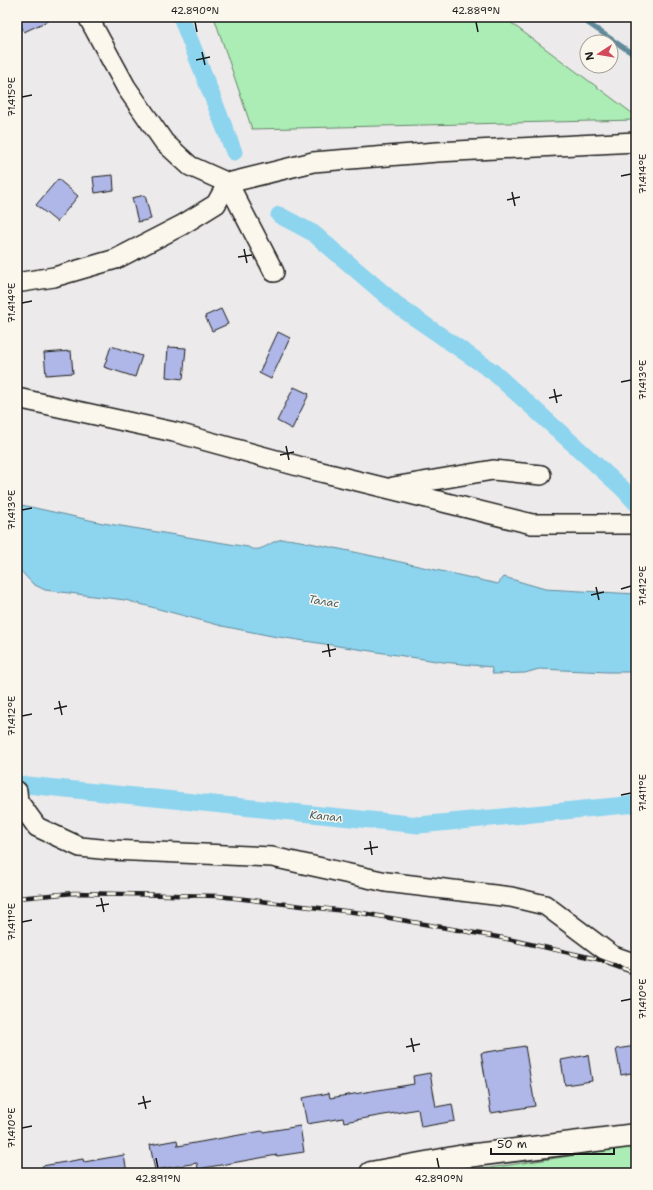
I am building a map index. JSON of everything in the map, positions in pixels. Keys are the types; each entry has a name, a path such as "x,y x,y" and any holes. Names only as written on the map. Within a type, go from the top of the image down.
{"main road":[{"path":"371,1173 459,1157 636,1135"}],"street":[{"path":"88,17 126,87 164,142 190,166 228,183 313,162 437,152 636,142"},
{"path":"228,183 274,272"},
{"path":"17,282 54,276 116,258 182,225 216,204 228,183"},
{"path":"17,398 174,432 309,469 532,524 636,524"},
{"path":"386,488 493,470 541,475"},
{"path":"18,796 37,827 80,847 111,850 272,857 386,882 511,897 545,905 613,956 636,964"}],"green space":[{"path":"214,17 503,17 636,116 636,120 252,129"},
{"path":"636,1146 636,1173 456,1173"}],"water":[{"name":"Талас","path":"17,504 103,523 248,547 252,549 260,549 275,541 290,539 375,556 498,584 504,577 545,589 636,594 636,672 539,669 525,673 493,674 491,667 443,662 272,636 222,626 125,600 45,590 33,584 17,567"}],"building":[{"path":"17,17 56,17 24,32"},
{"path":"113,175 114,190 95,193 93,177"},
{"path":"58,179 78,196 57,222 36,205"},
{"path":"145,195 151,219 138,222 132,198"},
{"path":"221,309 228,324 212,331 205,316"},
{"path":"278,332 290,338 271,379 259,373"},
{"path":"111,346 142,356 135,377 104,367"},
{"path":"168,347 186,348 183,379 166,377"},
{"path":"71,351 73,373 46,375 44,353"},
{"path":"294,387 309,394 292,429 277,421"},
{"path":"525,1046 535,1106 491,1113 481,1053"},
{"path":"636,1046 636,1072 621,1075 616,1049"},
{"path":"588,1055 592,1081 565,1085 561,1060"},
{"path":"430,1073 436,1107 452,1104 455,1121 421,1127 418,1109 344,1122 343,1118 307,1124 302,1098 329,1093 330,1098 414,1084 413,1076"},
{"path":"300,1126 304,1152 277,1155 198,1169 197,1163 155,1170 150,1145 177,1140 178,1146 262,1131"},
{"path":"124,1155 127,1173 43,1173 42,1166 83,1159 84,1162"}],"waterway":[{"path":"181,17 234,152"},
{"path":"579,17 636,56"},
{"path":"279,215 313,233 402,309 492,371 622,488 636,503"},
{"name":"Капал","path":"17,784 419,825 636,804"}],"railway":[{"path":"17,898 74,893 218,896 362,913 503,938 597,959 636,973"}]}
